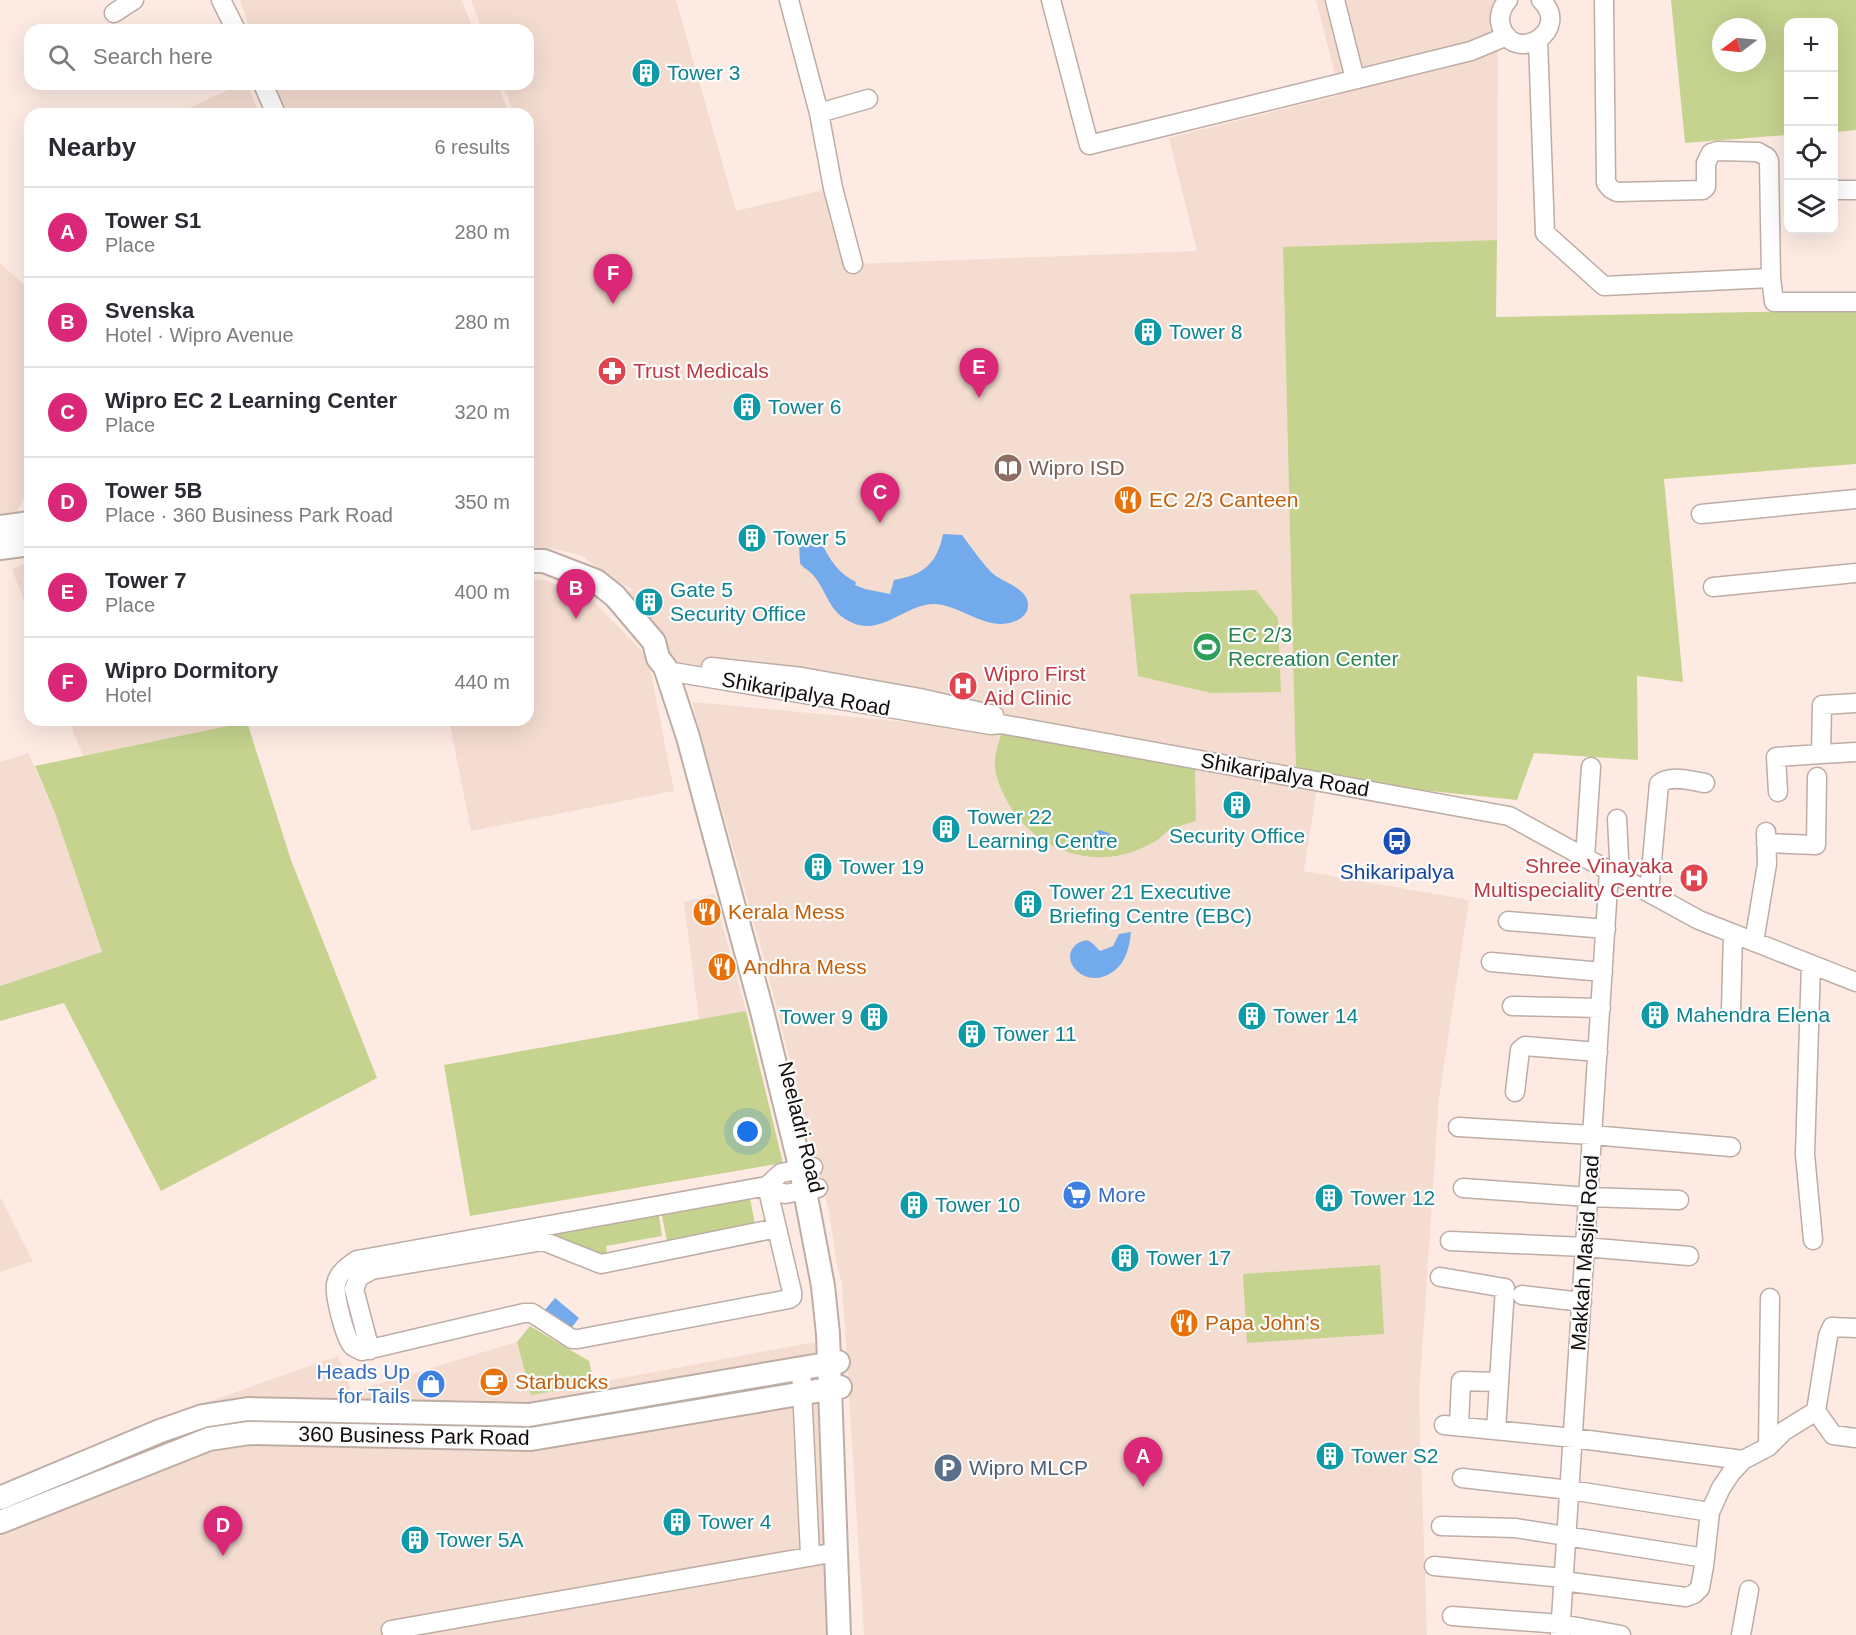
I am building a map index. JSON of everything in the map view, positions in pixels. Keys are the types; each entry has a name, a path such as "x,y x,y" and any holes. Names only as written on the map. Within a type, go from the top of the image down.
{"main road":[{"path":"0,527 24,525"},
{"path":"0,548 24,545"},
{"name":"Neeladri Road","path":"534,561 544,561 596,581 615,596 654,642 658,658 670,668 809,1179 834,1363 839,1635"},
{"name":"360 Business Park Road","path":"0,1498 160,1431 203,1416 248,1409 529,1415 834,1363"},
{"name":"Neeladri Road","path":"835,1388 854,1620 852,1635"},
{"name":"360 Business Park Road","path":"0,1522 209,1439 249,1433 531,1439 835,1388"}],"street":[{"path":"114,13 134,0"},
{"path":"221,0 233,24"},
{"path":"789,0 819,113 833,188 853,264"},
{"path":"1051,0 1089,145 1471,51 1507,36"},
{"path":"1335,0 1355,79"},
{"path":"1508,0 1500,13 1500,21 1507,36 1522,44 1538,41 1544,35 1550,20 1549,11 1542,0"},
{"path":"1604,0 1606,183 1611,189 1617,192 1703,190 1706,187 1706,163 1711,153 1718,151 1762,153 1769,161 1771,278 1774,302 1856,302"},
{"path":"1538,41 1545,234 1604,286 1771,278"},
{"path":"266,90 273,108"},
{"path":"819,113 868,99"},
{"path":"1838,190 1856,190"},
{"path":"1701,514 1856,498"},
{"path":"1713,586 1856,573"},
{"name":"Shikaripalya Road","path":"670,668 917,714 991,725 1001,724 1509,816 1699,920 1811,964 1855,978"},
{"path":"1821,754 1822,705 1856,703"},
{"path":"1778,792 1776,757 1856,752"},
{"path":"1585,858 1591,767"},
{"path":"1754,942 1767,864 1766,838 1816,845 1816,777"},
{"path":"1649,893 1661,780 1705,783"},
{"name":"Makkah Masjid Road","path":"1560,1630 1600,1008 1606,929 1615,874 1617,819"},
{"path":"1508,921 1606,929"},
{"path":"1731,1010 1733,934"},
{"path":"1491,962 1603,972"},
{"path":"1811,964 1805,1154 1813,1240"},
{"path":"1512,1006 1600,1008"},
{"path":"1515,1092 1520,1050 1525,1046 1598,1052"},
{"path":"1458,1127 1592,1135 1731,1147"},
{"path":"767,1186 792,1292 792,1297 789,1299 579,1339 572,1339 538,1315 524,1313 370,1350 355,1349 348,1338 335,1293 336,1283 345,1270 357,1260 767,1186 785,1194 809,1179"},
{"path":"1463,1188 1588,1197 1679,1200"},
{"path":"370,1350 354,1289 359,1277 372,1270 543,1241 601,1264 777,1228"},
{"path":"1450,1240 1585,1247 1689,1256"},
{"path":"1440,1277 1506,1288 1496,1430"},
{"path":"1522,1295 1582,1302"},
{"path":"1768,1447 1770,1298"},
{"path":"1856,1328 1832,1327 1828,1336 1816,1411 1833,1435 1856,1438"},
{"path":"801,1368 810,1555"},
{"path":"1499,1382 1461,1381 1451,1425 1743,1460"},
{"path":"1434,1566 1563,1579 1686,1597 1695,1594 1700,1588 1710,1512 1721,1488 1743,1460 1768,1447 1785,1431 1816,1411"},
{"path":"1462,1478 1570,1490 1710,1512"},
{"path":"1441,1526 1515,1528 1705,1558"},
{"path":"391,1630 837,1552"},
{"path":"1741,1635 1749,1590"},
{"path":"1452,1617 1621,1635"}],"shaded area":[{"path":"240,0 461,0 471,24 248,24"},
{"path":"471,0 676,0 736,211 833,188 853,264 1197,251 1169,138 1340,95 1316,0 1498,0 1497,240 1283,248 1296,777 1318,781 1304,871 1469,900 1439,1098 1419,1398 1427,1635 864,1635 842,1283 837,1266 829,1212 763,955 692,702 930,724 665,667 610,604 633,589 609,578 581,555 550,548 534,548 534,108 512,108 505,90 534,90 534,24 480,24"},
{"path":"228,90 249,90 257,108 189,108"},
{"path":"275,90 500,90 507,108 282,108"},
{"path":"0,263 24,285 24,498 15,515 0,517"},
{"path":"24,564 24,601 12,569"},
{"path":"534,579 546,580 595,603 648,657 674,791 471,831 450,726 534,726"},
{"path":"71,726 224,727 83,756"},
{"path":"28,753 55,813 102,953 0,986 0,762"},
{"path":"714,894 746,1011 699,1020 684,902"},
{"path":"0,1197 33,1261 0,1272"},
{"path":"517,1342 531,1395 815,1342 827,1635 0,1635 0,1485 179,1412 338,1356 352,1392"}],"green space":[{"path":"1671,0 1856,0 1856,130 1838,132 1838,18 1784,18 1784,135 1685,143"},
{"path":"1497,240 1496,317 1856,310 1856,464 1664,479 1683,682 1637,676 1638,760 1534,753 1517,800 1296,777 1283,247"},
{"name":"EC 2/3 Recreation Center","path":"1256,590 1278,618 1281,692 1211,693 1138,676 1130,594"},
{"path":"1004,724 1198,760 1195,773 1196,821 1172,829 1150,844 1121,855 1087,856 1070,853 1054,846 1039,838 1026,827 1015,814 1000,785 995,770 995,760"},
{"path":"228,726 248,726 291,860 377,1078 161,1191 64,1003 0,1021 0,986 102,952 55,813 35,766"},
{"path":"746,1011 783,1163 470,1216 444,1065"},
{"path":"749,1193 756,1230 668,1247 661,1210"},
{"path":"658,1210 662,1236 606,1246 608,1259 543,1231"},
{"path":"1380,1265 1384,1334 1247,1343 1243,1274"},
{"path":"530,1326 589,1361 594,1384 531,1395 517,1342"}],"water":[{"path":"943,534 962,535 990,571 1024,594 1028,606 1023,616 1018,620 996,624 935,604 914,608 884,622 864,626 853,623 838,614 818,582 800,563 799,544 822,544 836,566 856,582 855,585 890,594 894,580 921,571 933,560"},
{"path":"1100,830 1109,833 1114,839 1087,839"},
{"path":"1131,932 1128,950 1120,965 1111,973 1090,978 1075,969 1070,955 1073,948 1080,942 1089,941 1100,951 1113,946 1119,934"},
{"path":"555,1298 579,1318 569,1331 544,1311"}],"place":[{"name":"Tower 3","path":"646,73"},
{"name":"Wipro Dormitory","path":"613,304"},
{"name":"Tower 8","path":"1148,332"},
{"name":"Trust Medicals","path":"612,371"},
{"name":"Tower 7","path":"979,398"},
{"name":"Tower 6","path":"747,407"},
{"name":"Wipro ISD","path":"1008,468"},
{"name":"EC 2/3 Canteen","path":"1128,500"},
{"name":"Wipro EC 2 Learning Center","path":"880,523"},
{"name":"Tower 5","path":"752,538"},
{"name":"Gate 5 Security Office","path":"649,602"},
{"name":"Svenska","path":"576,619"},
{"name":"EC 2/3 Recreation Center","path":"1207,647"},
{"name":"Wipro First Aid Clinic","path":"963,686"},
{"name":"Security Office","path":"1237,805"},
{"name":"Tower 22 Learning Centre","path":"946,829"},
{"name":"Shikaripalya","path":"1397,841"},
{"name":"Tower 19","path":"818,867"},
{"name":"Shree Vinayaka Multispeciality Centre","path":"1694,878"},
{"name":"Tower 21 Executive Briefing Centre (EBC)","path":"1028,904"},
{"name":"Kerala Mess","path":"707,912"},
{"name":"Andhra Mess","path":"722,967"},
{"name":"Mahendra Elena","path":"1655,1015"},
{"name":"Tower 14","path":"1252,1016"},
{"name":"Tower 9","path":"874,1017"},
{"name":"Tower 11","path":"972,1034"},
{"name":"More","path":"1077,1195"},
{"name":"Tower 12","path":"1329,1198"},
{"name":"Tower 10","path":"914,1205"},
{"name":"Tower 17","path":"1125,1258"},
{"name":"Papa John's","path":"1184,1323"},
{"name":"Starbucks","path":"494,1382"},
{"name":"Heads Up for Tails","path":"431,1384"},
{"name":"Tower S2","path":"1330,1456"},
{"name":"Wipro MLCP","path":"948,1468"},
{"name":"Tower S1","path":"1143,1487"},
{"name":"Tower 4","path":"677,1522"},
{"name":"Tower 5A","path":"415,1540"},
{"name":"Tower 5B","path":"223,1556"}]}
